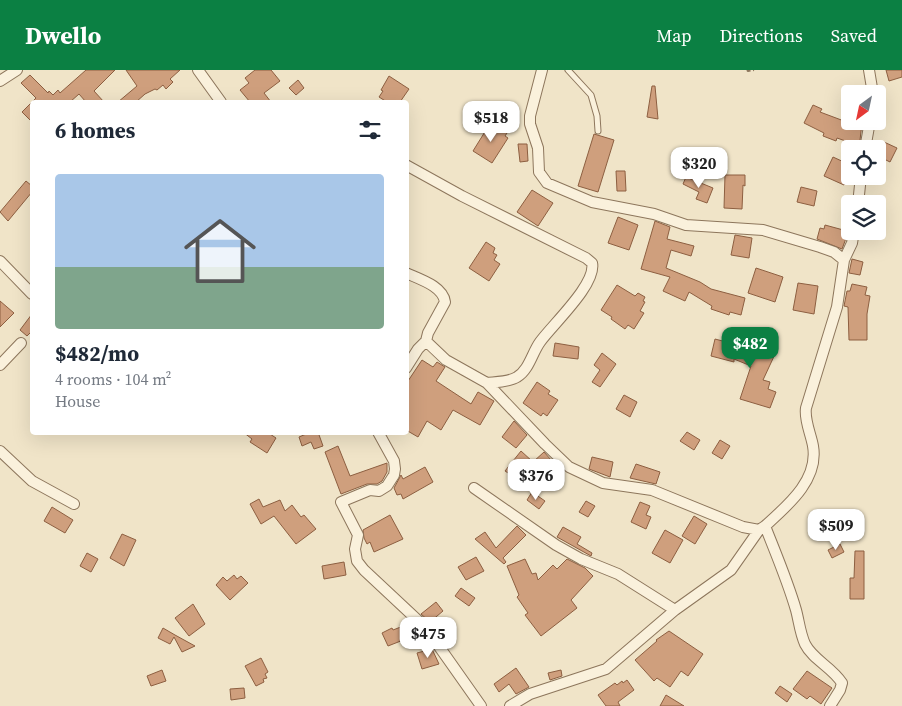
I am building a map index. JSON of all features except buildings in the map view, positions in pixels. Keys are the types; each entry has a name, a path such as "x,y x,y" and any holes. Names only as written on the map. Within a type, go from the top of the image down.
{"street":[{"path":"0,81 17,70"},
{"path":"198,70 220,100"},
{"path":"542,70 530,116 530,124 538,148 539,172 547,183 592,202 654,214 686,225 763,230 834,252 844,260"},
{"path":"869,70 872,85"},
{"path":"409,167 462,196 586,258 592,263 592,272 573,304 541,340 525,370 517,377 487,383"},
{"path":"510,706 530,694 606,669 675,610 731,570 762,528 802,489 812,467 814,448 805,414 837,307 844,260 852,240"},
{"path":"0,261 30,292"},
{"path":"409,275 439,290 445,302 428,333 426,342 418,349 409,363"},
{"path":"426,342 446,360 487,383 544,444 570,467 603,483 652,490 743,527 762,528"},
{"path":"0,365 21,343"},
{"path":"380,435 394,461 394,475 387,486 379,491 370,490 341,502 358,535 355,549 357,560 364,570 426,628 481,706"},
{"path":"0,451 32,481 74,504"},
{"path":"474,488 556,544 581,559 618,574 675,610"},
{"path":"762,528 796,609 806,645 842,682 840,690 830,706"}],"lane":[{"path":"568,70 592,95 598,131"}],"path":[{"path":"747,70 754,70"}]}
